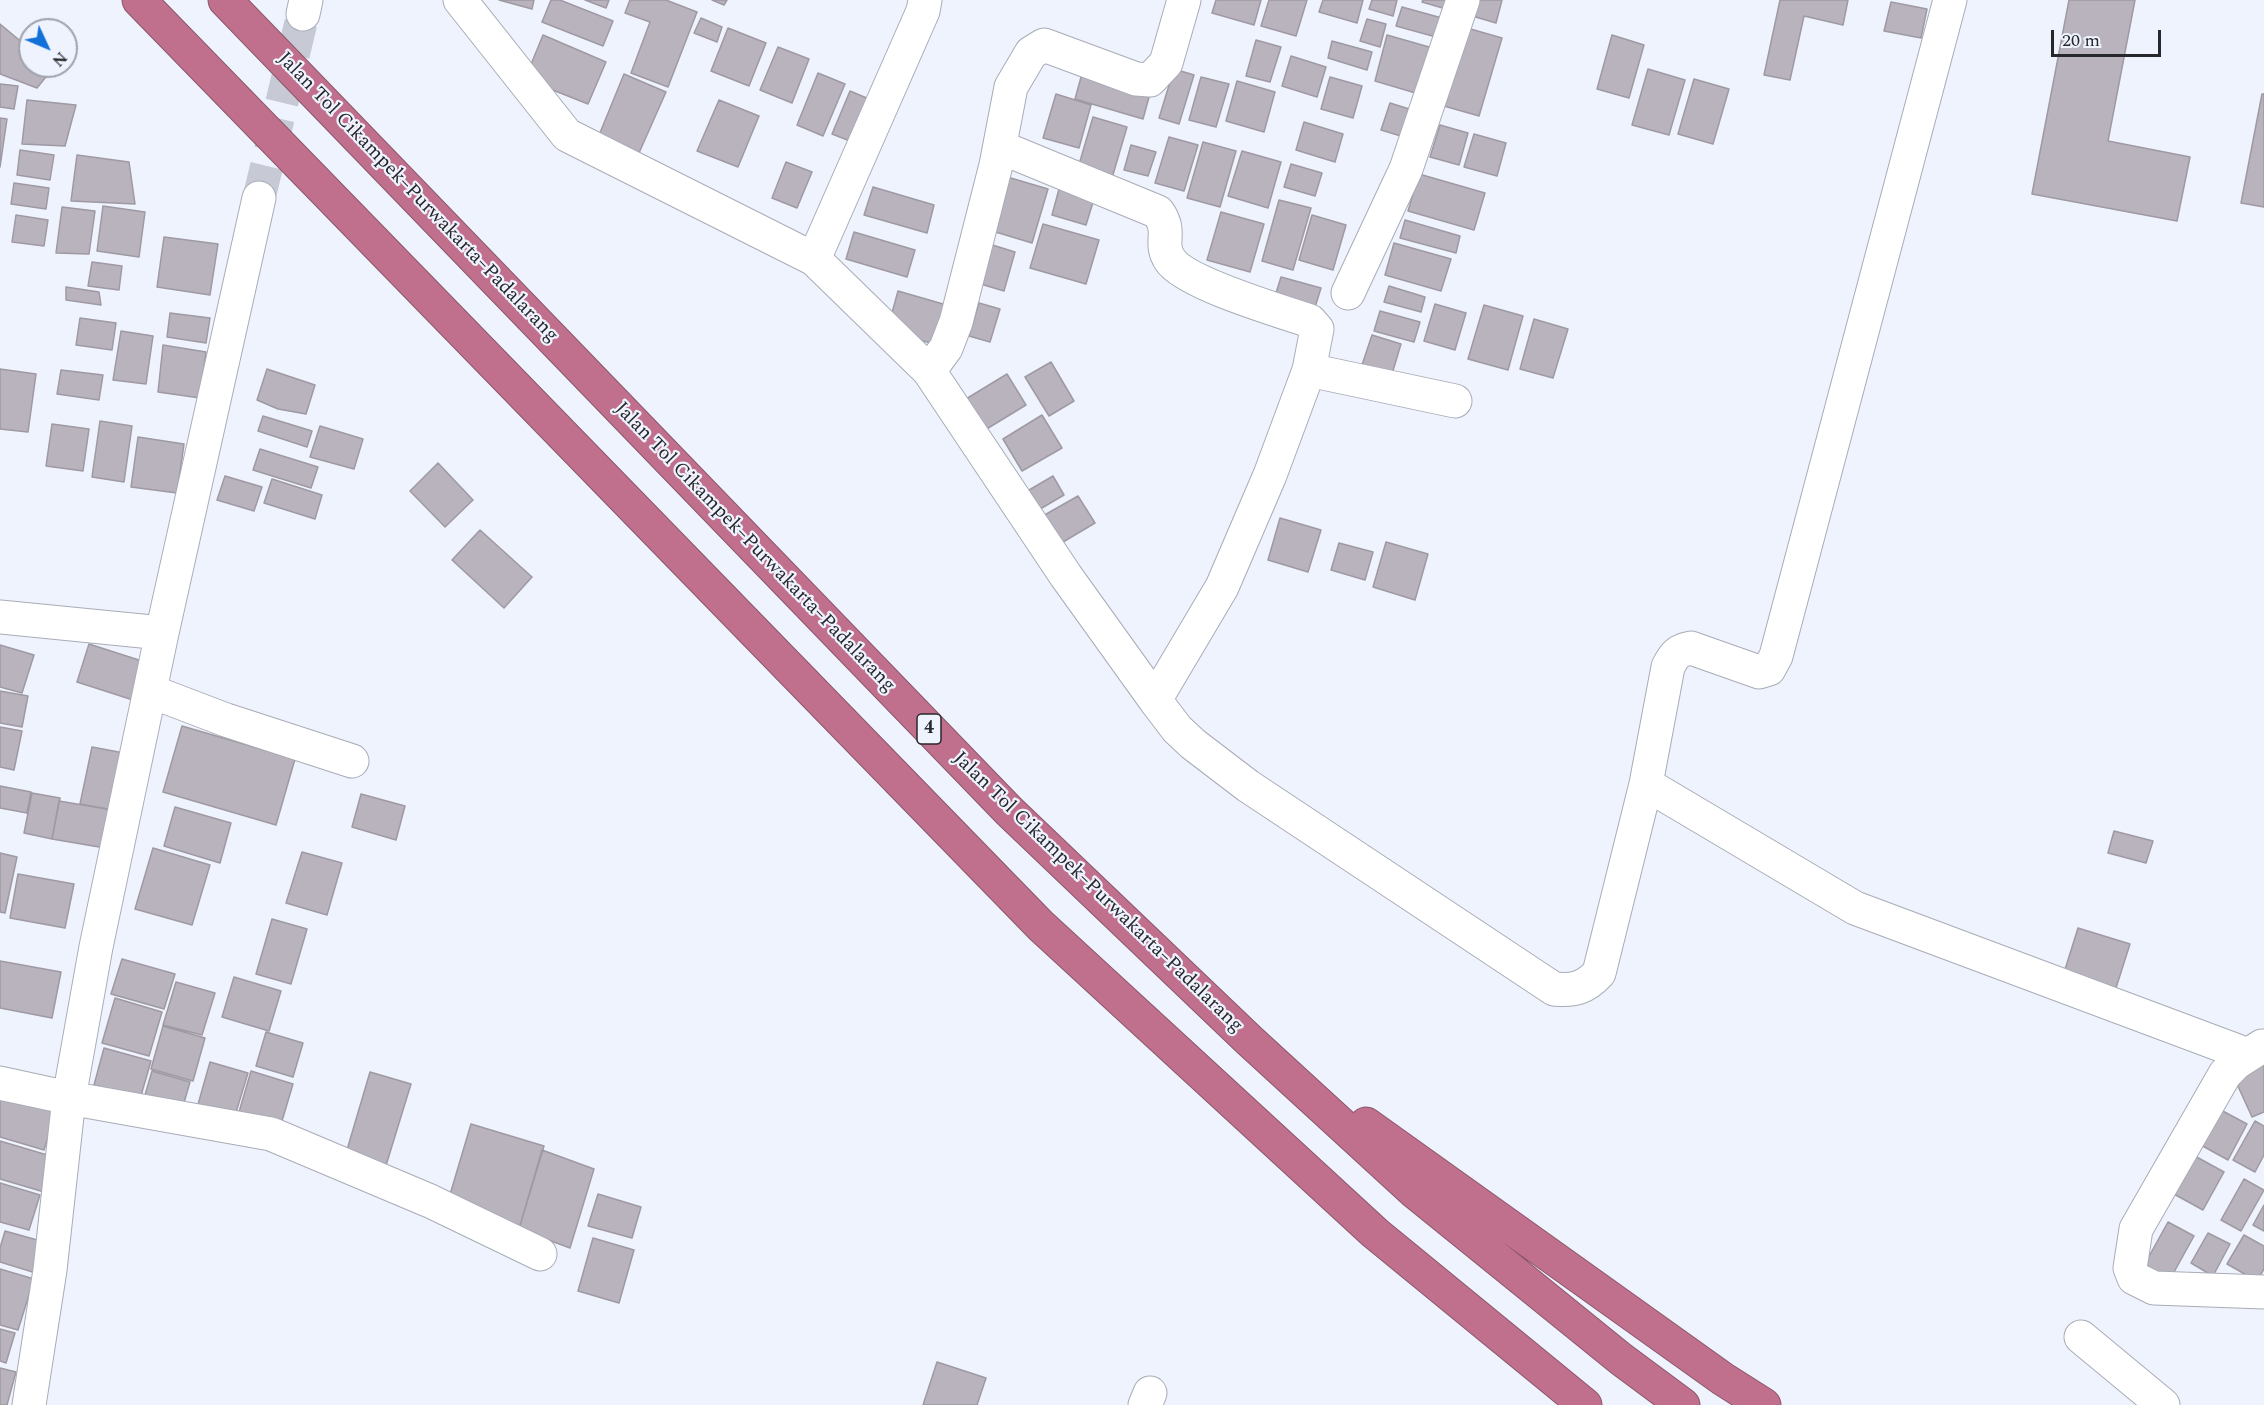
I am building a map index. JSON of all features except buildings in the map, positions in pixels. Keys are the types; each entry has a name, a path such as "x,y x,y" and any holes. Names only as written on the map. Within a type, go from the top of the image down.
{"highway":[{"path":"139,0 1041,926 1375,1233 1585,1405"},
{"name":"Jalan Tol Cikampek–Purwakarta–Padalarang","path":"233,7 1009,811 1250,1041 1416,1193 1621,1359 1683,1405"},
{"path":"1250,1041 1722,1379 1764,1405"}],"street":[{"path":"460,0 567,135 814,259 929,371 1066,576 1155,700 1177,729 1192,744 1248,786 1554,989 1570,991 1582,988 1599,973 1647,784 1668,667 1674,655 1680,650 1691,648 1759,672 1769,669 1776,656 1950,0"},
{"path":"814,259 914,33 926,0"},
{"path":"929,371 946,348 956,322 1000,147 1011,87 1031,53 1044,45 1136,79 1150,80 1166,63 1184,0"},
{"path":"1348,293 1406,169 1463,0"},
{"path":"1000,147 1158,212 1166,225 1164,245 1167,256 1174,267 1183,273 1313,323 1317,329 1309,370 1270,475 1222,587 1155,700"},
{"path":"29,1405 50,1270 69,1098 96,947 162,633 259,198"},
{"path":"1309,370 1455,401"},
{"path":"0,617 162,633"},
{"path":"150,691 226,720 352,761"},
{"path":"1647,784 1855,908 2256,1050"},
{"path":"2256,1050 2225,1074 2136,1229 2130,1268 2134,1278 2154,1288 2264,1292"},
{"path":"0,1083 69,1098 271,1134 430,1201 540,1254"},
{"path":"2082,1337 2163,1405"}],"tunnel":[{"path":"259,198 303,14"}]}
